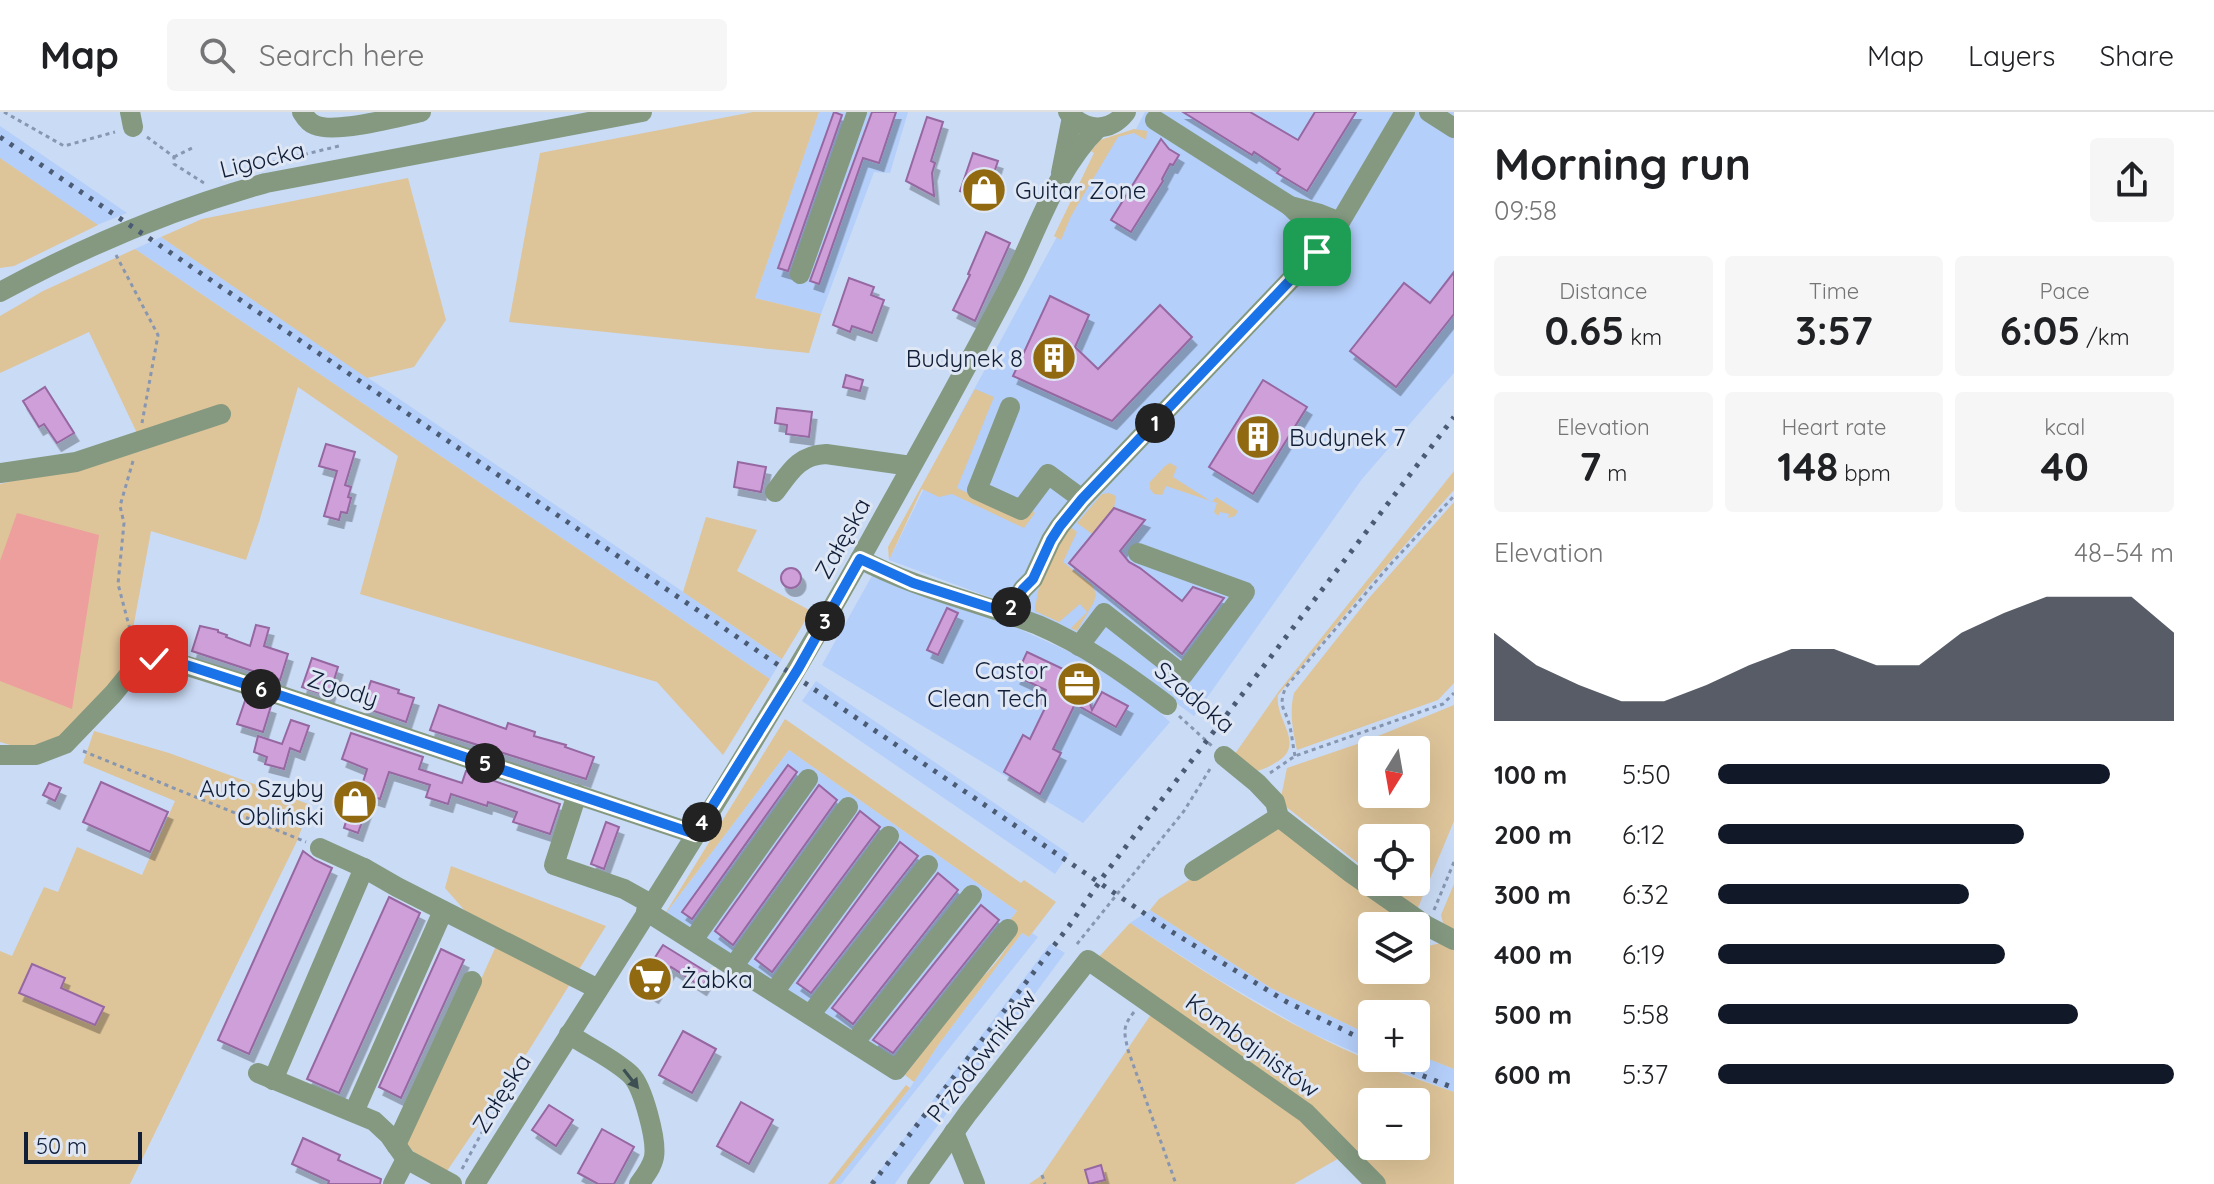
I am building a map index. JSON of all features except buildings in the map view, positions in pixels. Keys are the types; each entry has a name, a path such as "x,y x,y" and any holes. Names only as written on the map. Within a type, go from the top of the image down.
{"street":[{"path":"302,112 315,125 330,127 385,121 420,112"},
{"name":"Ligocka","path":"0,292 212,191 551,120 642,112"},
{"path":"800,274 857,112"},
{"path":"1016,617 1023,589 1033,579 1051,540 1082,499 1317,252 1340,222 1405,112"},
{"path":"1429,112 1454,128"},
{"path":"1070,114 1081,124 1098,128 1111,125 1124,114 1151,116 1290,206 1326,241"},
{"name":"Załęska","path":"1059,181 1070,114"},
{"name":"Załęska","path":"475,1184 798,669 977,349 1059,181 1098,128"},
{"path":"1290,206 1340,222"},
{"path":"1010,407 977,490 1021,510 1048,474 1082,499"},
{"path":"0,473 76,462 221,414"},
{"path":"775,492 794,467 816,454 911,466"},
{"path":"1079,646 1104,613 1183,675 1245,592 1138,553"},
{"name":"Szadoka","path":"860,559 913,583 1016,617 1079,646 1122,671 1167,705"},
{"name":"Zgody","path":"145,662 165,659 183,664 695,834"},
{"path":"0,755 36,755 65,744 131,672 145,662"},
{"name":"Szadoka","path":"1222,754 1275,802 1279,817 1407,912"},
{"path":"693,940 808,779"},
{"path":"577,794 554,865 624,889 733,967 896,1070 1008,929"},
{"path":"733,967 848,807"},
{"path":"1194,871 1279,817"},
{"path":"774,992 889,836"},
{"path":"320,848 598,989"},
{"path":"810,1015 928,865"},
{"path":"364,868 266,1077 374,1121 401,1152 452,1184"},
{"path":"854,1043 972,895"},
{"path":"354,1112 443,911"},
{"name":"Szadoka","path":"1430,928 1454,940"},
{"name":"Kombajnistów","path":"1080,956 1306,1113 1376,1184"},
{"name":"Przodowników","path":"917,1184 1080,956"},
{"path":"393,1184 401,1152 472,981"},
{"path":"569,1034 620,1066 637,1082 655,1155 639,1184"},
{"path":"954,1132 975,1184"}],"path":[{"path":"4,112 64,146 132,120 174,157 174,164 212,191"},
{"path":"174,157 192,148"},
{"path":"116,255 158,335 138,442 120,506 124,523 118,584 132,637 145,662"},
{"path":"1295,756 1290,726 1282,707 1281,699 1286,687 1389,566 1454,496"},
{"path":"1443,704 1454,693"},
{"path":"1257,783 1295,756 1454,699"},
{"name":"Szadoka","path":"1167,705 1222,754"},
{"path":"65,744 320,848"},
{"path":"1080,956 1222,754"},
{"path":"1430,919 1454,862"},
{"path":"1145,999 1126,1021 1124,1031 1176,1184"},
{"path":"1042,1175 1045,1184"}],"shaded area":[{"path":"753,112 819,112 755,298 821,314 809,353 509,322 540,153"},
{"path":"819,112 908,112 890,173 874,172 821,314 755,298"},
{"path":"1145,112 1454,112 1454,373 1362,479 1194,716 1126,667 1080,640 989,597 889,560 958,419 1110,139 1135,131"},
{"path":"0,126 127,213 97,225 0,158"},
{"path":"1134,129 1147,131 1146,140 1134,133 1118,137 1071,216 1061,240 1054,236 1094,153 1091,151 1100,140"},
{"path":"0,158 98,225 14,266 0,268"},
{"path":"408,178 446,320 414,367 367,378 161,237 202,219"},
{"path":"161,237 782,659 770,679 135,249"},
{"path":"135,249 770,679 723,755 657,682 360,594 398,456 298,387 246,560 151,531 130,645 140,657 65,735 24,749 0,742 0,484 145,450 89,332 0,373 0,316 43,291"},
{"path":"975,389 994,397 957,488 1022,518 1030,509 1035,513 1024,528 952,494 939,497 922,489 889,560 888,547"},
{"path":"1170,463 1177,467 1173,477 1210,501 1166,486 1162,495 1154,494 1150,482"},
{"path":"1454,471 1454,490 1278,695 1289,748 1275,763 1251,772 1232,758 1279,691"},
{"path":"1102,494 1116,496 1114,508 1092,534 1077,523"},
{"path":"1216,497 1238,511 1228,518 1229,514 1220,512 1218,516 1214,512 1217,503 1212,501"},
{"path":"1454,502 1454,683 1438,700 1297,750 1292,715 1294,693 1369,598"},
{"path":"17,513 99,535 72,709 0,681 0,561"},
{"path":"706,517 757,530 737,571 811,611 782,659 683,592"},
{"path":"1069,526 1077,532 1063,562 1092,585 1096,594 1094,602 1077,631 1071,628 1087,612 1080,604 1059,622 1035,611 1040,582"},
{"path":"873,574 995,618 1079,656 1132,687 1170,722 1083,823 822,665"},
{"path":"816,681 1069,854 1055,874 802,701"},
{"path":"1454,705 1454,821 1430,879 1430,824 1358,824 1358,863 1280,802 1287,768 1358,744 1358,808 1430,808 1430,736 1378,736"},
{"path":"785,719 1021,883 1024,880 1056,902 1029,937 1022,933 914,1082 905,1075 975,983 1006,948 1015,934 1010,920 1017,911 789,750 663,917"},
{"path":"94,731 169,753 311,805 296,843 130,1184 0,1184 0,951 12,956 44,887 58,892 77,847 142,875 175,801 83,763"},
{"path":"789,750 1017,911 895,1065 663,917"},
{"path":"1276,825 1358,884 1358,896 1375,896 1398,912 1358,912 1358,984 1430,984 1430,946 1441,943 1454,946 1454,1069 1430,1060 1430,1000 1358,1000 1358,1029 1271,988 1150,910 1159,899"},
{"path":"451,866 606,926 529,1050 447,1171 420,1159 407,1144 496,946 445,888"},
{"path":"1454,884 1454,932 1443,923 1441,915"},
{"path":"1400,896 1423,896 1417,910"},
{"path":"1150,910 1271,988 1358,1029 1358,1054 1309,1032 1130,923"},
{"path":"1130,923 1239,993 1358,1055 1358,1072 1400,1072 1454,1092 1454,1184 1384,1184 1096,960"},
{"path":"1022,933 1029,937 1032,933 1038,937 841,1184 834,1184 910,1088"},
{"path":"1050,944 1065,953 895,1184 870,1184"},
{"path":"1152,1013 1283,1105 1341,1157 1294,1184 1029,1184 1042,1175"},
{"path":"1430,1060 1454,1069 1454,1092 1402,1072 1430,1072"},
{"path":"906,1085 910,1088 834,1184 828,1184"}],"railway":[{"path":"0,137 1169,930 1287,1002 1358,1037"},
{"path":"872,1184 1454,417"},
{"path":"1413,1072 1454,1088"}],"place":[{"name":"Guitar Zone","path":"984,190"},
{"name":"Budynek 8","path":"1054,358"},
{"name":"Budynek 7","path":"1258,437"},
{"name":"Castor Clean Tech","path":"1079,684"},
{"name":"Auto Szyby Obliński","path":"355,802"},
{"name":"Żabka","path":"650,979"}],"route":[{"path":"154,659 183,664 261,689 695,834 798,669 860,559 913,583 1007,613 1033,579 1060,526 1082,499 1317,252"}]}
